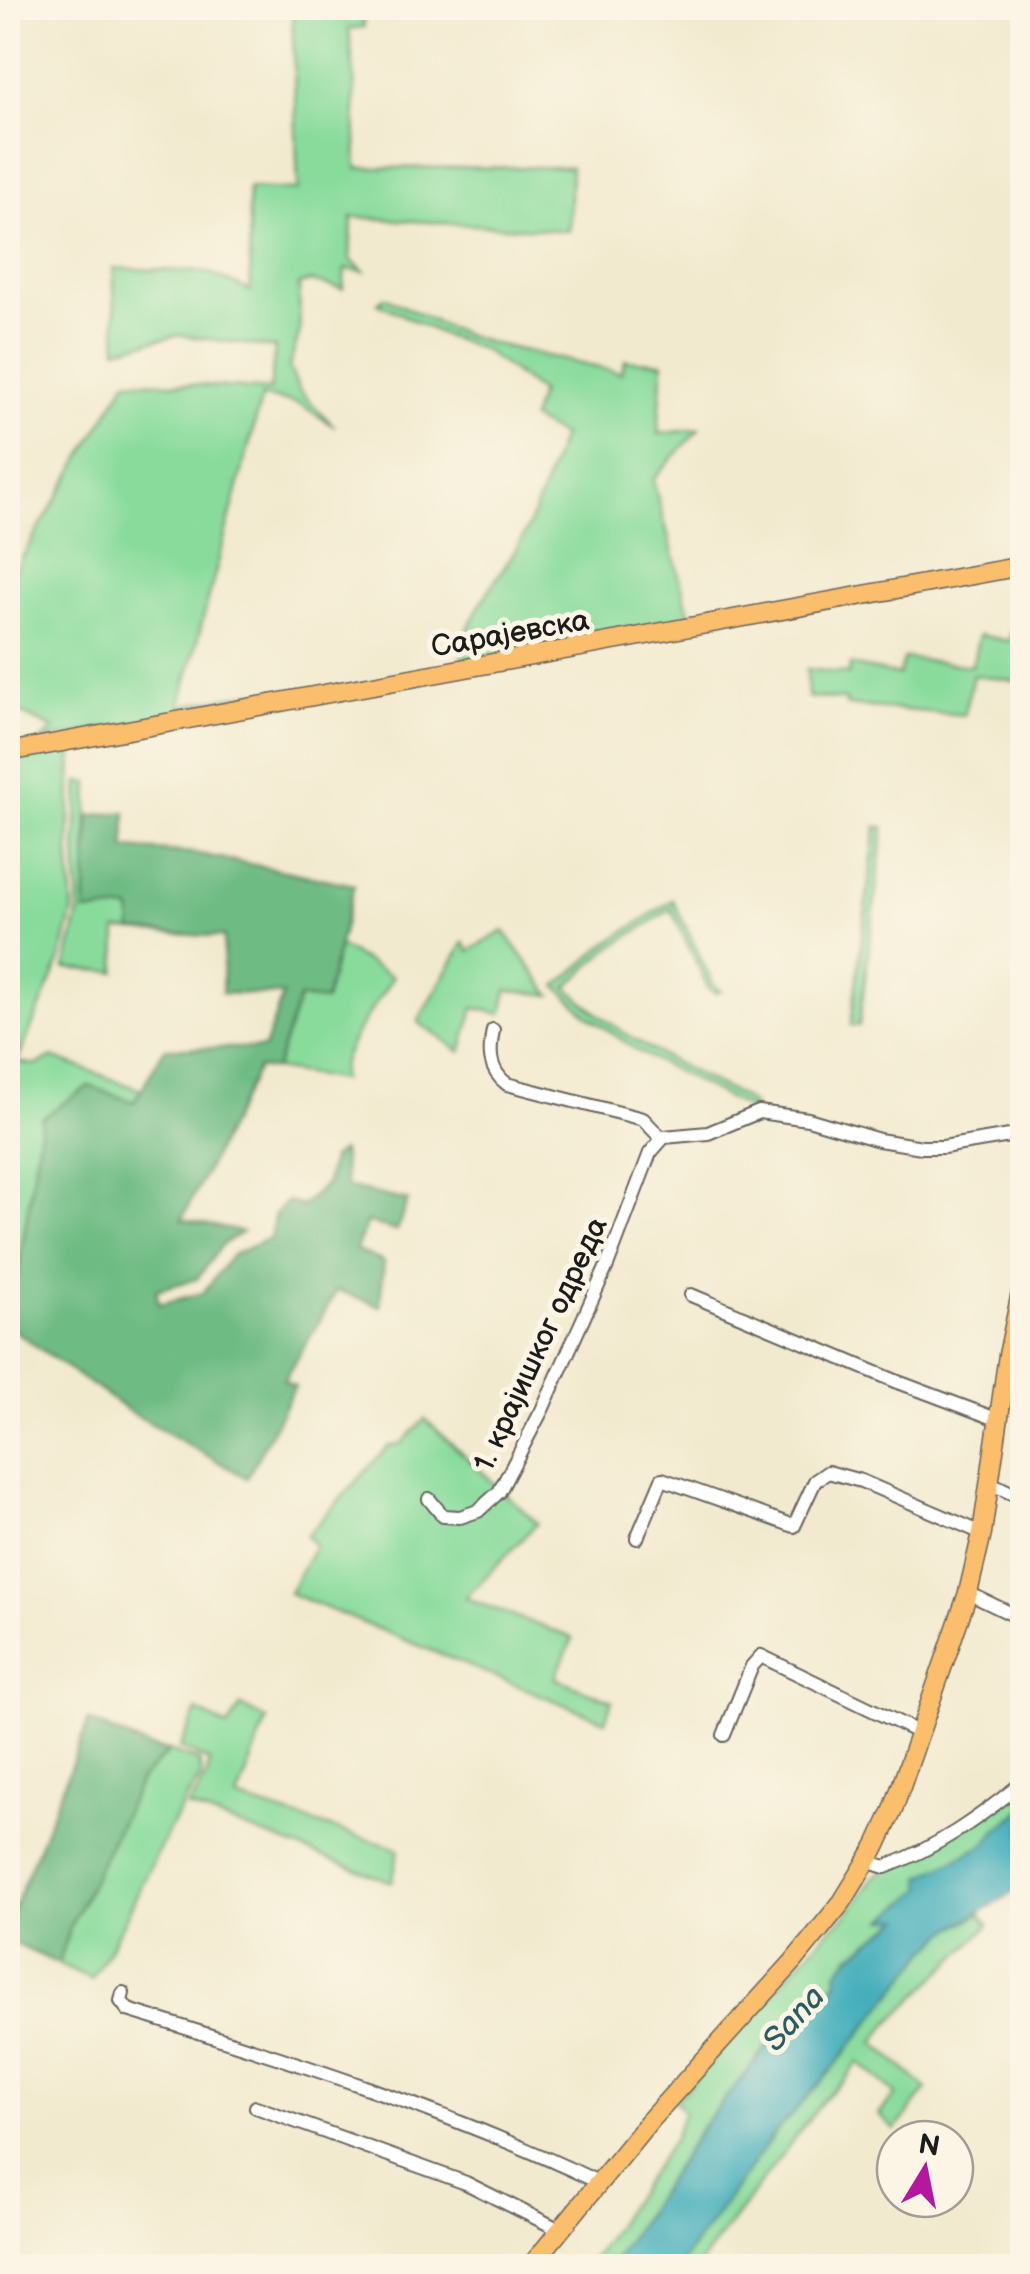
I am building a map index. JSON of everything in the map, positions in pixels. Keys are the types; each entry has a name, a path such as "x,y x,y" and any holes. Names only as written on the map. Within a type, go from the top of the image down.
{"main road":[{"name":"Сарајевска","path":"8,752 1022,566"},
{"path":"532,2266 598,2182 842,1902 868,1862 893,1810 968,1593 982,1534 998,1420 1017,1339 1022,1288"}],"street":[{"path":"493,1030 490,1061 507,1084 643,1119 662,1140 708,1133 759,1112 808,1119 879,1140 922,1147 1022,1134 1022,1038"},
{"name":"1. крајишког одреда","path":"429,1499 443,1516 460,1518 478,1511 498,1492 542,1410 607,1266 645,1165 662,1140"},
{"path":"691,1295 998,1420"},
{"path":"637,1538 662,1479 794,1526 815,1480 828,1472 862,1481 982,1534"},
{"path":"990,1483 1022,1498"},
{"path":"968,1593 1022,1619"},
{"path":"724,1735 752,1666 761,1656 920,1732"},
{"path":"868,1862 882,1867 904,1859 967,1826 1022,1783"},
{"path":"123,1994 121,2001 128,2010 486,2131 598,2182"},
{"path":"256,2107 466,2183 560,2230"}],"green space":[{"path":"292,8 362,8 364,27 349,29 357,168 571,167 569,231 352,217 350,259 364,271 345,269 343,289 311,281 299,284 300,331 289,367 299,390 335,427 300,404 262,396 180,706 253,693 254,702 41,741 54,729 8,707 8,581 127,380 270,390 275,348 179,335 117,349 113,268 207,272 251,291 248,188 298,190"},
{"path":"385,297 486,342 621,373 625,360 663,363 658,434 699,429 653,480 690,616 778,602 781,607 463,664 466,633 528,527 562,436 531,419 540,392 484,350 378,303"},
{"path":"1012,629 1022,631 1022,682 973,675 964,715 846,705 846,700 808,697 807,669 849,674 850,665 899,675 904,658 972,666 979,635 1009,641"},
{"path":"72,746 69,848 73,911 61,958 17,1062 36,1065 53,1057 141,1090 134,1102 42,1118 17,1280 8,1281 8,758"},
{"path":"79,782 89,783 85,912 131,909 132,931 117,930 116,972 65,968 79,913"},
{"path":"126,812 125,848 194,853 354,885 325,1001 299,998 275,1069 258,1068 182,1219 242,1232 222,1245 197,1279 156,1290 159,1304 203,1293 232,1255 270,1238 275,1214 287,1201 302,1206 326,1184 331,1158 342,1151 346,1187 408,1201 396,1231 367,1222 356,1250 384,1262 380,1306 337,1290 284,1381 295,1386 247,1478 127,1410 8,1326 8,1281 17,1280 42,1118 89,1086 134,1102 165,1048 264,1048 283,995 222,993 224,937 132,931 131,909 85,912 89,816"},
{"path":"876,827 884,827 859,1026 851,1025"},
{"path":"673,900 713,984 721,991 709,989 671,909 606,951 567,987 630,1036 746,1099 753,1106 751,1110 639,1052 587,1015 557,986 602,947"},
{"path":"504,931 551,995 507,990 502,1014 474,1008 461,1052 418,1022 464,942 469,951"},
{"path":"339,946 393,977 351,1043 342,1080 275,1069 299,998 325,1001"},
{"path":"425,1419 537,1523 465,1598 573,1638 555,1678 612,1701 605,1721 289,1593 315,1545 306,1536 388,1447 402,1443"},
{"path":"241,1706 267,1720 237,1799 399,1849 392,1882 188,1807 207,1776 209,1761 180,1748 197,1711 228,1727"},
{"path":"89,1721 148,1747 169,1751 141,1779 69,1929 59,1964 8,1941 8,1923"},
{"path":"169,1751 199,1761 202,1775 91,1979 59,1964 69,1929 141,1779"},
{"path":"1022,1787 1022,1810 984,1845 922,1877 924,1888 887,1919 903,1918 850,1955 827,1998 780,2031 702,2126 611,2266 588,2266 673,2140 684,2112 675,2101 829,1930 849,1913 875,1876"},
{"path":"981,1914 989,1925 874,2042 927,2089 904,2119 883,2119 879,2115 896,2094 859,2062 844,2082 827,2095 698,2266 679,2266 776,2132 831,2071 927,1950 948,1931"}],"water":[{"path":"1022,1810 1022,1887 948,1931 927,1951 831,2071 776,2132 679,2266 611,2266 703,2126 780,2031 809,2014 809,2002 827,1998 844,1964 901,1919 885,1919 923,1888 921,1877 984,1845"}],"water label":[{"name":"Sana","path":"793,2018"}]}
